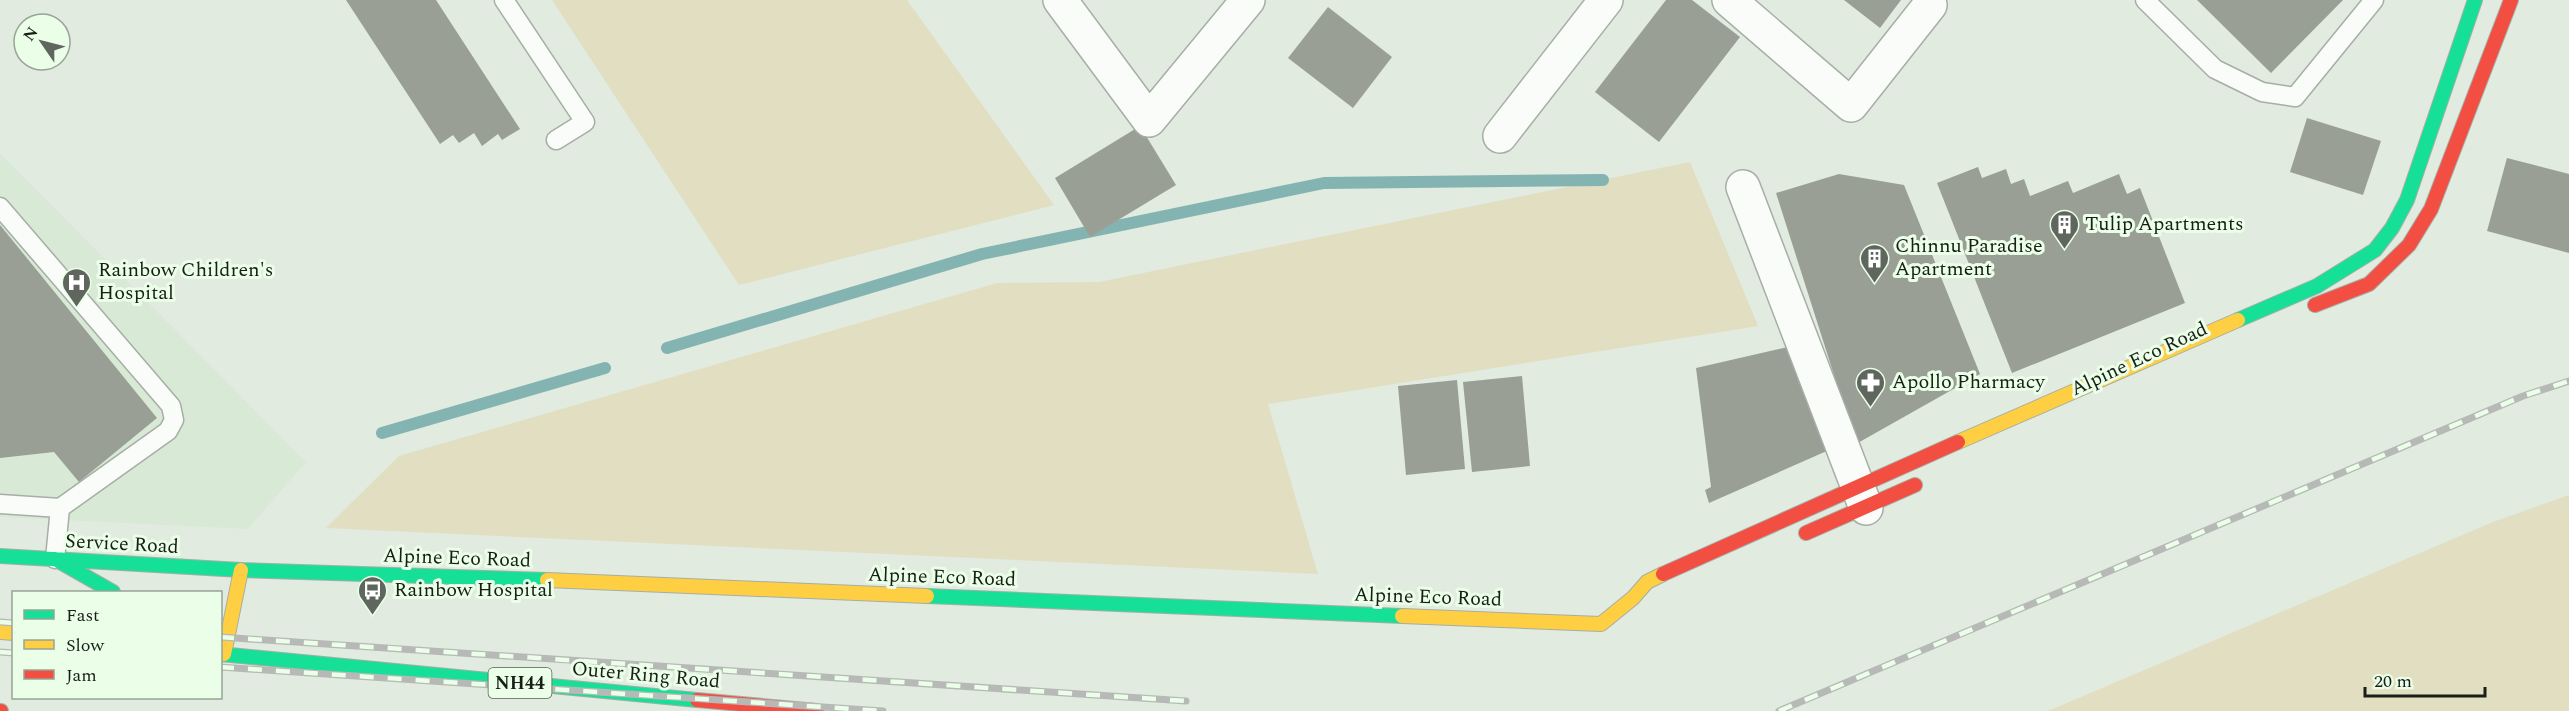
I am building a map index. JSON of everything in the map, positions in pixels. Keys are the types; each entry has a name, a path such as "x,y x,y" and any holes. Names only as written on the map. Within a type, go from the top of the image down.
{"main road":[{"name":"Alpine Eco Road","path":"241,570 474,577 1600,624 1633,598 1647,582 1656,577 1861,497 2317,286 2375,250 2392,228 2407,200 2475,0"},
{"path":"2303,310 2369,284 2409,245 2431,209 2511,0"},
{"name":"Alpine Eco Road","path":"1791,540 1861,497 1929,478"},
{"name":"Service Road","path":"0,556 241,570"},
{"path":"55,559 111,591"},
{"path":"222,653 241,570"},
{"path":"1633,598 1653,598"},
{"name":"Outer Ring Road","path":"222,653 817,711"}],"street":[{"path":"1060,0 1149,120 1248,0"},
{"path":"1500,136 1606,0"},
{"path":"1729,0 1851,105 1930,5"},
{"path":"1743,187 1861,497"}],"lane":[{"path":"504,0 585,122 556,140"},
{"path":"2145,0 2215,69 2262,92 2295,97 2374,0"},
{"path":"0,207 171,406 174,420 168,431 60,508 0,504"},
{"path":"55,559 60,508"}],"shaded area":[{"path":"552,0 907,0 1054,205 739,285"},
{"name":"Rainbow Children's Hospital","path":"0,153 306,462 248,529 0,517"},
{"path":"1690,162 1758,326 1268,404 1318,574 326,528 399,456 997,283 1099,282"},
{"path":"2569,495 2569,711 2048,711 2493,522"}],"building":[{"path":"346,0 436,0 520,129 502,140 498,134 482,146 474,133 459,143 453,135 440,144"},
{"path":"1666,0 1692,0 1740,37 1659,142 1595,92"},
{"path":"1844,0 1901,0 1880,28"},
{"path":"2197,0 2343,0 2271,73"},
{"path":"1328,7 1392,57 1353,108 1288,58"},
{"path":"2307,118 2381,141 2363,195 2290,172"},
{"path":"1140,126 1176,185 1090,237 1055,178"},
{"path":"2507,158 2569,174 2569,253 2487,231"},
{"name":"Tulip Apartments","path":"1978,167 1982,178 2006,169 2011,184 2024,179 2030,196 2068,181 2073,193 2119,174 2127,194 2140,188 2185,303 2012,373 1937,183"},
{"name":"Chinnu Paradise Apartment","path":"1839,174 1904,185 1980,374 1856,444 1776,193"},
{"path":"0,225 157,418 79,482 54,452 0,458"},
{"path":"1788,347 1829,450 1709,503 1705,490 1711,487 1696,368"},
{"path":"1522,376 1530,466 1472,472 1463,382"},
{"path":"1457,380 1465,469 1406,475 1398,386"}],"waterway":[{"path":"667,348 982,254 1324,183 1603,180"},
{"path":"382,433 605,368"}],"railway":[{"path":"1779,711 2523,396 2569,381"},
{"path":"0,622 12,623"},
{"path":"222,637 1186,701"},
{"path":"0,652 12,653"},
{"path":"222,667 883,711"}],"traffic: fast":[{"path":"2238,320 2317,286 2375,250 2392,228 2407,200 2475,0"},
{"path":"0,556 241,570 547,580"},
{"path":"55,559 111,591"},
{"path":"927,596 1402,616"},
{"path":"222,654 697,700"}],"traffic: slow":[{"path":"1958,442 2238,320"},
{"path":"224,654 241,570"},
{"path":"1402,616 1601,624 1633,598 1647,582 1663,574"},
{"path":"547,580 927,596"},
{"path":"0,632 12,633"}],"traffic: jam":[{"path":"2315,305 2369,284 2409,245 2431,209 2511,0"},
{"path":"1663,574 1958,442"},
{"path":"1806,533 1915,485"},
{"path":"697,700 817,711"}],"place":[{"name":"Tulip Apartments","path":"2064,250"},
{"name":"Chinnu Paradise Apartment","path":"1874,284"},
{"name":"Rainbow Children's Hospital","path":"77,308"},
{"name":"Apollo Pharmacy","path":"1871,408"},
{"name":"Rainbow Hospital","path":"373,616"}]}
